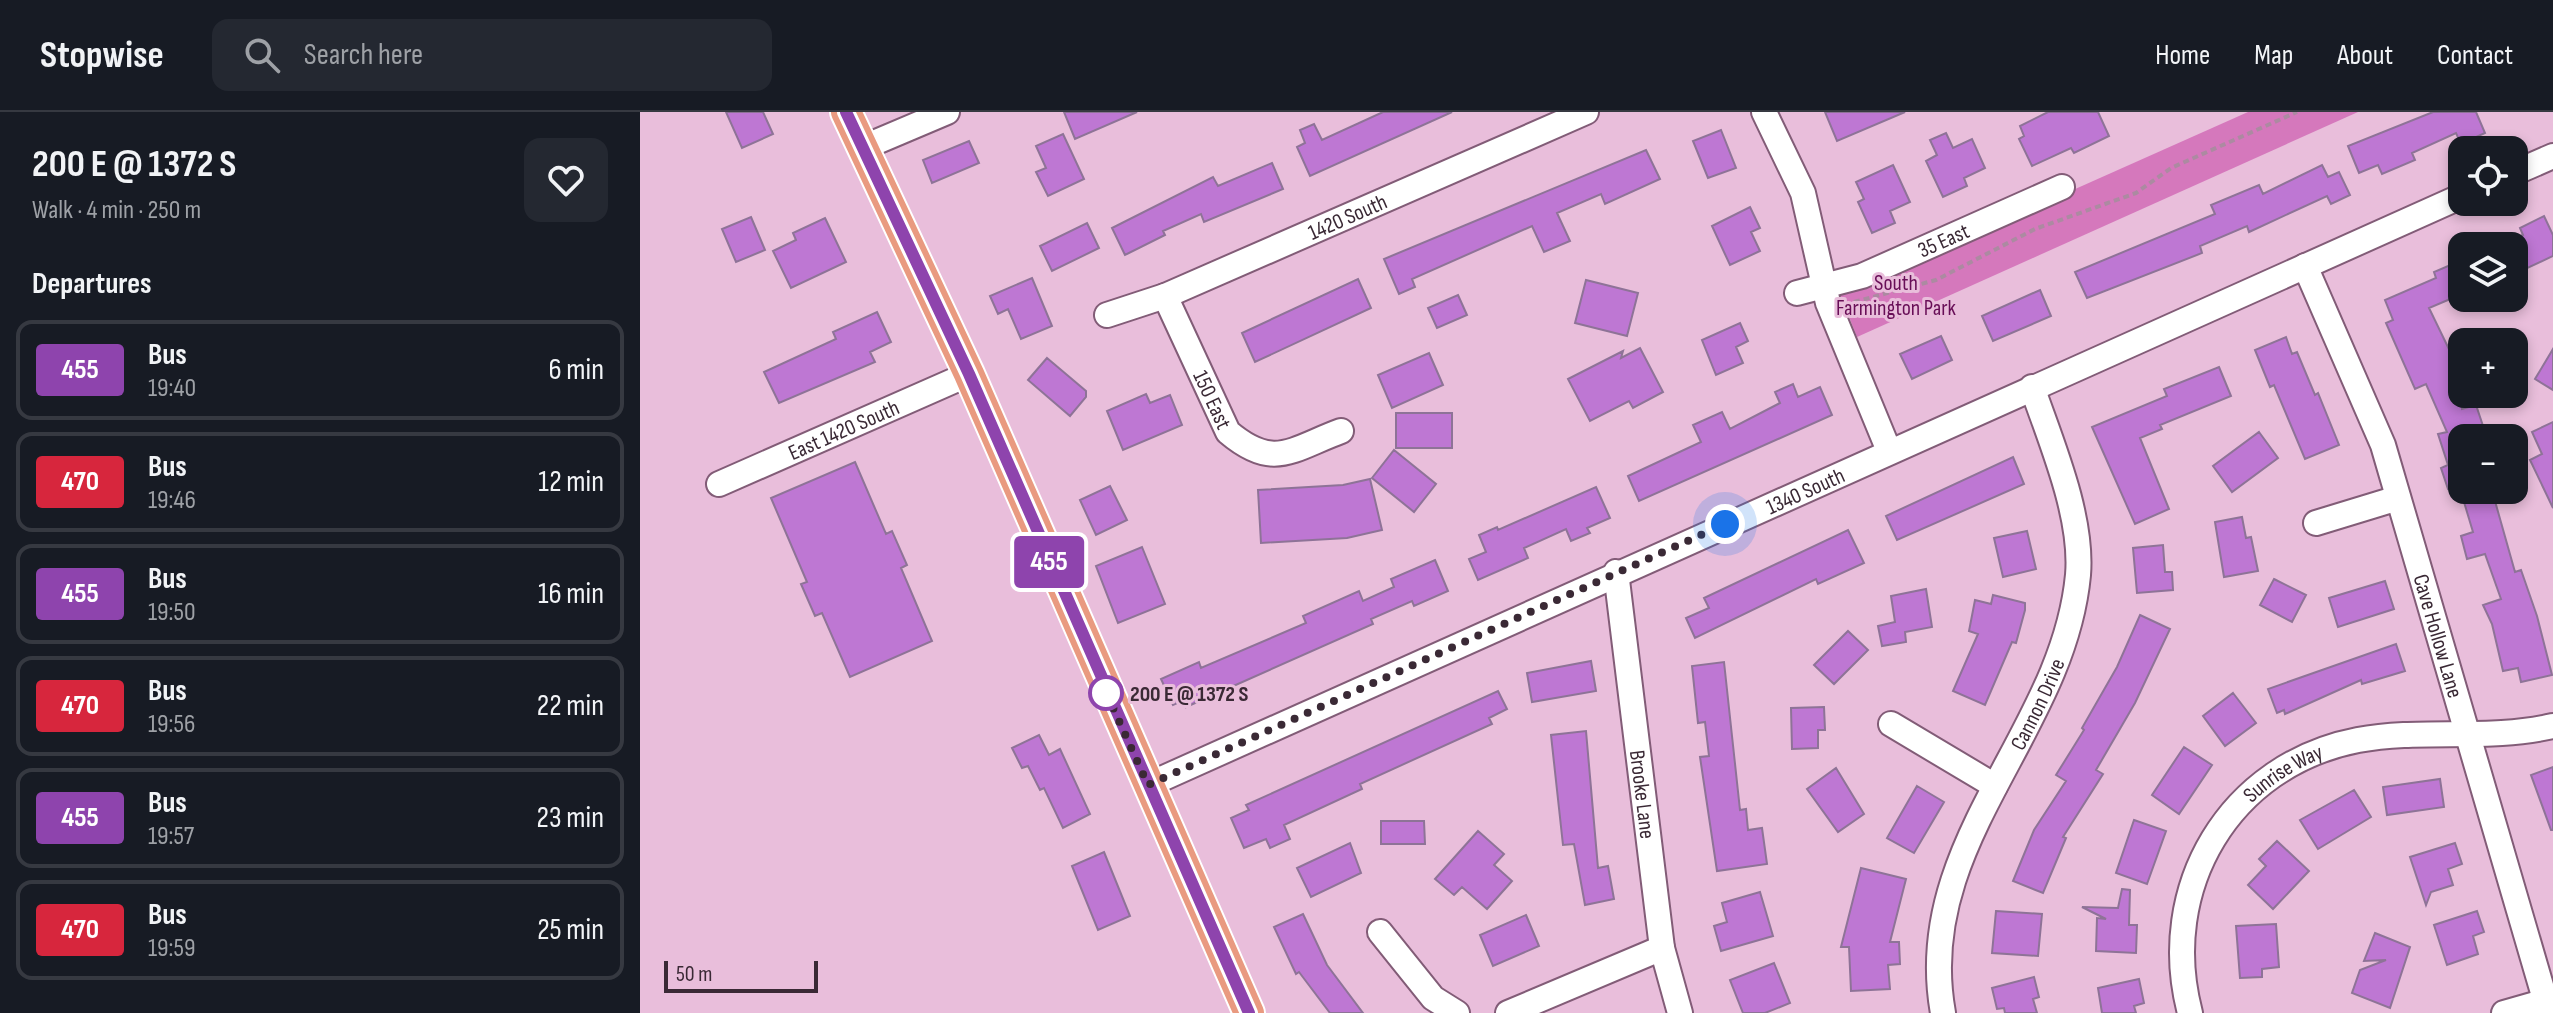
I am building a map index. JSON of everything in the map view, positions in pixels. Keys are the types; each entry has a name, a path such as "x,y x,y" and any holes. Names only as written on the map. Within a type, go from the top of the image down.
{"main road":[{"path":"846,112 969,374 1249,1013"}],"street":[{"path":"862,148 947,112"},
{"name":"1420 South","path":"1107,315 1165,296 1586,112"},
{"path":"1764,112 1803,193 1826,296 1889,451"},
{"path":"2528,167 2553,156"},
{"name":"35 East","path":"1797,293 1826,296 1862,276 2062,187"},
{"name":"1340 South","path":"1148,785 1616,572 2448,202"},
{"name":"Cave Hollow Lane","path":"2305,266 2383,445 2548,1007"},
{"name":"150 East","path":"1165,296 1228,432 1246,447 1274,456 1341,431"},
{"name":"East 1420 South","path":"719,484 969,374"},
{"name":"Cannon Drive","path":"1943,1013 1937,981 1937,945 1943,909 1962,856 2046,685 2069,631 2078,572 2075,536 2063,477 2032,387"},
{"path":"2316,523 2398,498"},
{"name":"Brooke Lane","path":"1616,572 1662,948 1680,1013"},
{"path":"1891,724 1995,786"},
{"name":"Sunrise Way","path":"2190,1013 2182,985 2181,956 2183,922 2193,878 2208,844 2251,795 2290,765 2331,746 2361,739 2512,733 2553,726"},
{"path":"1380,932 1433,998 1457,1013"},
{"path":"1508,1013 1662,948"},
{"path":"2504,1013 2548,1007"}],"path":[{"path":"1826,296 1859,302 1936,280 2035,229 2136,193 2171,168 2297,112"}],"green space":[{"name":"South Farmington Park","path":"2248,112 2358,112 1857,337 1840,294"}],"building":[{"path":"726,112 763,112 773,134 742,148"},
{"path":"1064,112 1137,112 1075,139"},
{"path":"1383,112 1452,112 1310,176 1297,147 1305,143 1300,130 1314,124 1322,140"},
{"path":"1825,112 1905,112 1837,141"},
{"path":"2048,112 2098,112 2109,136 2074,153 2071,148 2032,166 2019,139 2024,136 2020,126"},
{"path":"2433,112 2476,112 2485,133 2478,136 2457,136 2456,133 2448,136 2412,153 2415,160 2382,174 2378,165 2359,173 2348,146"},
{"path":"1721,130 1736,168 1708,178 1693,141"},
{"path":"1946,133 1953,148 1972,139 1985,168 1964,178 1967,186 1943,197 1926,161 1937,155 1930,140"},
{"path":"1063,134 1084,179 1048,196 1036,172 1046,168 1036,146"},
{"path":"969,141 979,163 932,183 923,160"},
{"path":"1646,150 1660,179 1605,204 1601,194 1557,213 1570,241 1544,252 1532,226 1412,279 1415,287 1399,294 1384,259"},
{"path":"1272,163 1283,189 1204,222 1201,214 1163,231 1165,235 1125,255 1112,228 1213,177 1218,186"},
{"path":"1893,165 1910,202 1890,211 1895,223 1872,233 1858,202 1864,199 1856,182"},
{"path":"2322,165 2328,177 2339,172 2350,195 2331,204 2327,196 2249,232 2247,226 2200,246 2202,253 2087,298 2075,272 2215,214 2211,205 2259,185 2263,194"},
{"path":"1750,207 1760,228 1751,232 1760,251 1730,265 1712,226"},
{"path":"2544,216 2553,235 2553,256 2528,268 2528,232 2522,232 2520,228"},
{"path":"751,217 765,250 736,262 722,229"},
{"path":"825,218 846,262 791,288 773,251 796,240 793,233"},
{"path":"1087,223 1099,248 1052,271 1040,246"},
{"path":"2448,266 2448,300 2429,308 2448,347 2448,408 2477,408 2482,424 2448,424 2448,465 2438,434 2447,432 2426,384 2415,389 2386,323 2393,320 2385,300 2436,278 2434,272"},
{"path":"1032,278 1052,326 1021,339 1008,309 998,314 990,296"},
{"path":"1358,279 1371,308 1255,362 1242,333"},
{"path":"1586,280 1638,293 1627,336 1575,323"},
{"path":"2040,290 2051,316 1993,341 1982,316"},
{"path":"1458,295 1467,315 1437,328 1428,308"},
{"path":"877,312 891,342 870,352 875,362 779,403 764,372 836,339 833,332"},
{"path":"1740,323 1748,341 1736,347 1743,363 1716,375 1702,340"},
{"path":"1941,336 1952,360 1912,379 1900,354"},
{"path":"2286,337 2292,354 2297,352 2315,395 2318,393 2339,445 2305,459 2274,385 2270,387 2255,350"},
{"path":"1640,348 1663,392 1633,408 1629,401 1590,421 1568,379 1623,351 1621,358"},
{"path":"2553,349 2553,390 2535,379"},
{"path":"1429,353 1443,385 1392,408 1378,375"},
{"path":"1047,358 1086,391 1086,397 1070,416 1028,380"},
{"path":"2219,367 2231,396 2160,425 2162,429 2140,438 2169,509 2135,524 2092,427 2167,396 2164,389"},
{"path":"1793,384 1798,397 1820,387 1832,415 1639,501 1628,476 1701,442 1693,425 1722,412 1730,429 1780,403 1775,392"},
{"path":"1146,394 1150,403 1170,395 1182,425 1123,450 1107,411"},
{"path":"1396,413 1452,413 1452,448 1396,448"},
{"path":"2553,422 2553,508 2530,460 2542,454 2532,432"},
{"path":"2259,432 2278,458 2232,492 2213,466"},
{"path":"1394,450 1436,484 1414,512 1372,478"},
{"path":"2013,457 2024,484 1897,540 1886,516"},
{"path":"855,462 886,534 892,531 907,565 901,568 932,641 850,677 822,613 815,616 801,584 807,582 771,498"},
{"path":"2448,465 2448,489 2441,468"},
{"path":"1370,479 1382,530 1347,538 1261,543 1258,490 1343,485"},
{"path":"1110,486 1127,520 1096,535 1080,500"},
{"path":"1596,487 1610,518 1587,528 1590,533 1571,541 1566,529 1524,548 1528,558 1478,580 1469,559 1486,552 1479,535 1497,527 1498,530"},
{"path":"2465,504 2496,504 2515,572 2521,570 2537,616 2552,675 2521,682 2518,668 2503,671 2492,624 2483,605 2501,599 2485,554 2467,559 2461,536 2473,532"},
{"path":"2242,517 2246,538 2251,537 2258,571 2224,577 2215,522"},
{"path":"1848,530 1864,563 1818,584 1816,579 1695,638 1686,618 1709,608 1704,598"},
{"path":"2027,531 2036,569 2003,577 1994,538"},
{"path":"2163,545 2165,572 2172,572 2173,590 2137,593 2133,548"},
{"path":"1142,547 1165,604 1118,623 1096,566"},
{"path":"1435,560 1448,591 1414,606 1412,601 1371,619 1373,624 1186,707 1184,700 1173,705 1161,679 1199,662 1201,668 1306,623 1303,616 1359,591 1363,601 1394,587 1391,579"},
{"path":"2274,579 2306,595 2292,622 2260,605"},
{"path":"2385,581 2394,609 2338,627 2329,598"},
{"path":"1926,589 1932,627 1905,632 1906,642 1882,646 1878,626 1895,622 1891,596"},
{"path":"1993,595 2025,603 2025,610 2016,643 2012,642 1985,705 1953,691 1978,634 1969,631 1975,600 1991,604"},
{"path":"2140,615 2170,629 2135,703 2096,770 2103,774 2063,837 2066,838 2043,893 2013,881 2034,830 2066,781 2056,775 2084,730 2082,728 2117,667"},
{"path":"1848,631 1868,650 1834,684 1814,665"},
{"path":"2396,644 2405,671 2362,684 2361,680 2285,714 2284,710 2277,713 2268,689"},
{"path":"1591,661 1596,691 1532,702 1527,673"},
{"path":"1724,662 1740,810 1746,809 1748,830 1762,828 1767,864 1717,871 1700,757 1709,756 1705,722 1698,723 1692,666"},
{"path":"1498,691 1507,709 1489,718 1492,724 1360,784 1362,789 1284,825 1290,839 1270,848 1266,839 1244,848 1231,818 1249,810 1246,805"},
{"path":"2233,693 2256,723 2225,746 2203,716"},
{"path":"1824,707 1825,730 1818,730 1818,748 1792,749 1791,708"},
{"path":"1586,731 1598,868 1608,866 1614,899 1585,905 1574,844 1563,845 1551,735"},
{"path":"1039,735 1049,755 1060,749 1090,814 1063,828 1044,788 1040,790 1028,766 1022,768 1012,748"},
{"path":"2184,747 2212,765 2179,814 2152,795"},
{"path":"2553,767 2553,830 2551,830 2531,775"},
{"path":"1836,768 1864,814 1838,832 1807,789"},
{"path":"2440,779 2444,807 2387,815 2383,787"},
{"path":"1917,786 1944,802 1914,853 1887,838"},
{"path":"2354,790 2371,817 2318,849 2300,820"},
{"path":"2134,820 2166,831 2147,884 2116,873"},
{"path":"1381,821 1424,821 1425,844 1381,844"},
{"path":"1478,831 1504,854 1494,865 1512,881 1487,909 1462,887 1454,895 1435,879"},
{"path":"2277,841 2309,871 2273,909 2248,885 2266,866 2259,859"},
{"path":"1350,843 1361,873 1311,897 1297,868"},
{"path":"2455,843 2462,864 2448,869 2453,885 2431,892 2426,905 2410,857"},
{"path":"1104,852 1130,916 1098,930 1072,866"},
{"path":"1861,868 1906,879 1890,942 1899,942 1900,964 1888,965 1890,989 1851,991 1849,947 1841,947"},
{"path":"2122,889 2130,890 2129,925 2137,925 2136,953 2096,951 2097,918 2106,919 2082,907 2118,908"},
{"path":"1760,892 1773,936 1721,951 1714,926 1727,922 1722,903"},
{"path":"1996,911 2042,914 2038,956 1992,953"},
{"path":"2477,911 2484,932 2473,936 2478,954 2447,965 2434,925"},
{"path":"1303,914 1327,965 1363,1013 1330,1013 1299,972 1296,974 1274,927"},
{"path":"1526,915 1539,946 1493,966 1480,935"},
{"path":"2276,924 2279,967 2262,969 2262,977 2240,978 2236,926"},
{"path":"2375,933 2410,947 2390,1008 2352,993 2360,970 2386,960 2364,961"},
{"path":"1774,963 1790,1003 1765,1013 1743,1013 1730,980"},
{"path":"2034,977 2039,997 2033,999 2037,1013 2005,1013 2004,1008 1997,1009 1992,988"},
{"path":"2139,979 2144,1003 2134,1006 2136,1013 2102,1013 2098,988"}],"bus line":[{"name":"455","path":"846,112 969,374 1078,629 1249,1013"}],"place":[{"name":"200 E @ 1372 S","path":"1106,693"}],"route":[{"path":"1106,693 1101,681 1148,785 1725,524"}]}
